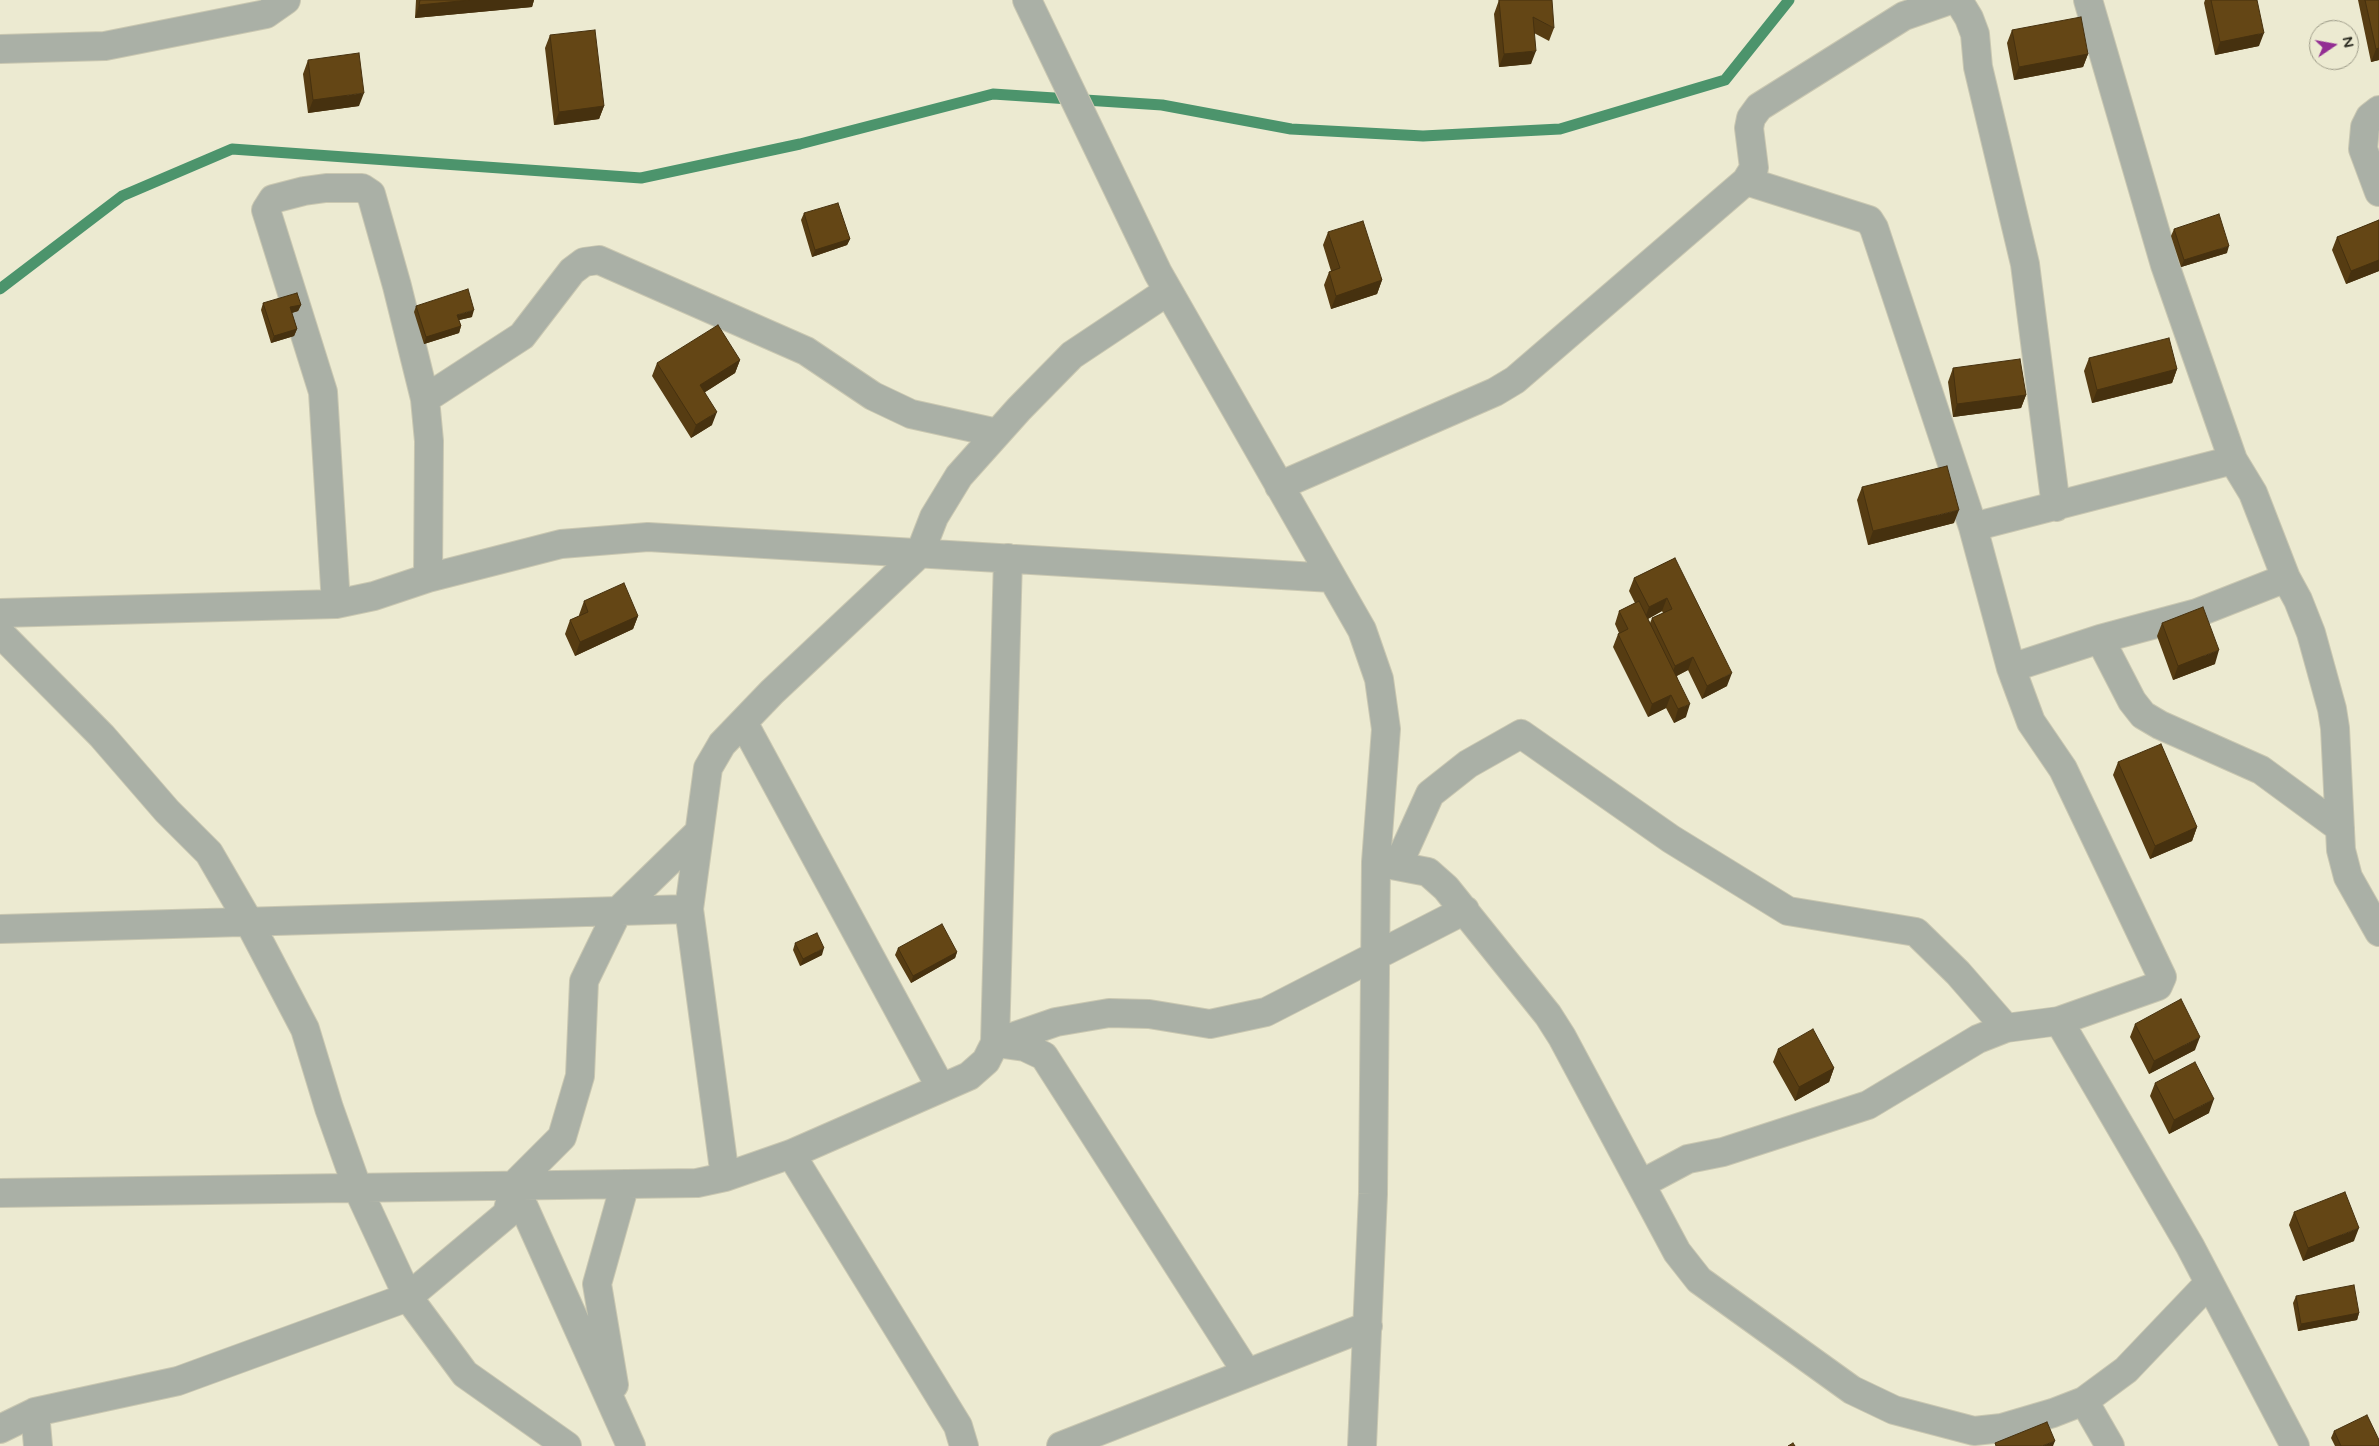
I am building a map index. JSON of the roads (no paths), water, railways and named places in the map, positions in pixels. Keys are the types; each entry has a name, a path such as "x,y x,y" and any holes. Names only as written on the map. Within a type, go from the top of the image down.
{"street":[{"path":"0,49 104,46 266,14 286,0"},
{"path":"1027,0 1168,291 1362,630 1379,679 1386,729 1387,864 1375,956 1373,1194 1362,1446"},
{"path":"1279,486 1495,392 1515,380 1746,180 1754,168 1750,128 1751,118 1759,107 1904,16 1950,0"},
{"path":"1958,0 1969,18 1975,34 1978,67 2026,264 2056,507"},
{"path":"2088,0 2164,264 2233,460 2253,493 2286,578 2311,633 2332,709 2341,850 2348,877 2379,932"},
{"path":"2379,110 2370,117 2365,127 2363,149 2379,192"},
{"path":"1641,1184 1688,1159 1723,1152 1868,1105 1978,1039 2006,1028 2059,1021 2158,986 2161,983 2162,977 2063,769 2031,722 2011,668 1973,527 1874,228 1869,220 1746,180"},
{"path":"336,604 323,392 266,210 273,199 304,191 326,188 362,188 371,194 397,286 425,399 430,441 428,578"},
{"path":"425,399 522,336 572,271 584,262 599,260 806,351 873,396 911,414 997,433"},
{"path":"725,1177 689,909 708,768 722,744 743,722 920,553 934,517 958,476 1072,355 1168,291"},
{"path":"1973,527 2233,460"},
{"path":"0,613 336,604 374,596 428,578 561,544 648,537 1332,578"},
{"path":"0,1193 697,1183 725,1177 791,1154 969,1076 986,1061 995,1043 1008,558"},
{"path":"2011,668 2100,639 2197,613 2286,578"},
{"path":"0,633 102,736 167,812 209,853 249,922 305,1029 329,1108 357,1187 408,1297 465,1374 567,1446"},
{"path":"2100,639 2132,701 2143,715 2160,725 2260,770 2340,828"},
{"path":"743,722 941,1088"},
{"path":"1387,864 1430,794 1468,764 1521,734 1671,839 1788,911 1916,932 1958,973 2006,1028"},
{"path":"0,1429 35,1412 178,1381 408,1297 507,1214 514,1185 562,1136 580,1076 584,980 618,912 698,833"},
{"path":"1387,864 1428,872 1446,888 1553,1022 1677,1252 1699,1280 1852,1390 1894,1410 1974,1431 2002,1428 2053,1413 2084,1401 2126,1370 2208,1284"},
{"path":"0,929 689,909"},
{"path":"995,1043 1056,1022 1109,1013 1148,1014 1210,1024 1266,1012 1465,910"},
{"path":"2059,1021 2190,1246 2208,1284 2295,1446"},
{"path":"995,1043 1025,1047 1044,1056 1247,1373"},
{"path":"791,1154 958,1426 964,1446"},
{"path":"625,1184 598,1284 626,1435"},
{"path":"514,1185 626,1435"},
{"path":"1061,1446 1368,1326"},
{"path":"2084,1401 2110,1446"},
{"path":"35,1412 38,1446"}],"waterway":[{"path":"0,289 122,196 232,149 641,178 800,144 993,94 1162,105 1291,129 1423,136 1560,129 1725,80 1789,0"}]}
